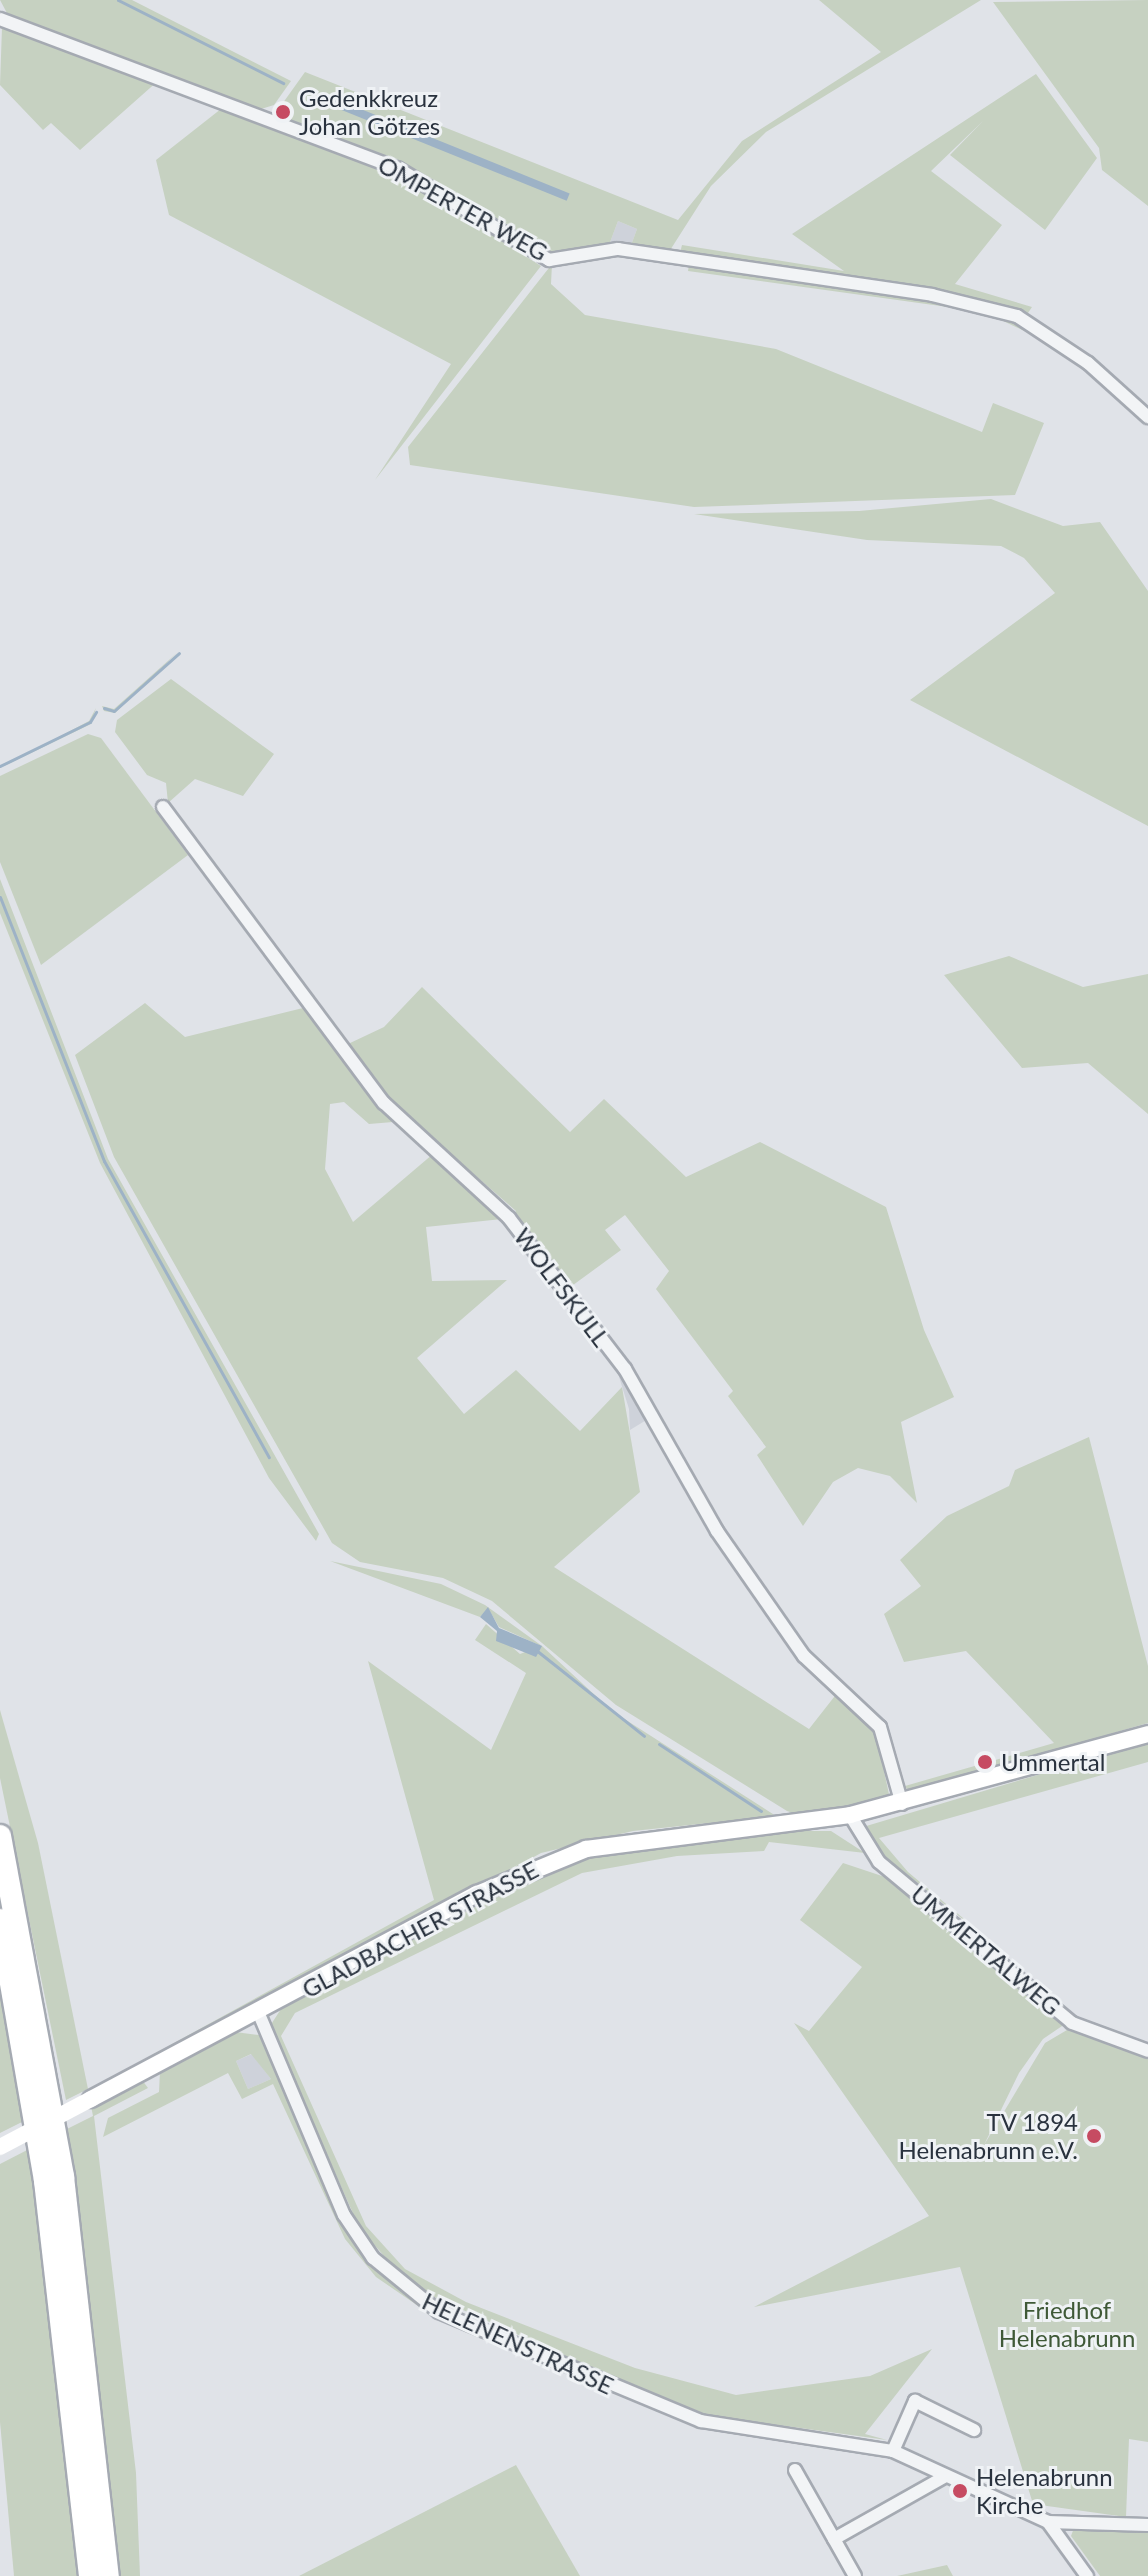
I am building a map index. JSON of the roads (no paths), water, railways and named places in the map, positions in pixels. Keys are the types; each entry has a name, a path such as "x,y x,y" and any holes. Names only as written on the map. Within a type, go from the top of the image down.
{"highway":[{"path":"0,1836 61,2162 108,2576"},
{"path":"0,1920 45,2181 90,2576"}],"main road":[{"name":"GLADBACHER STRASSE","path":"0,2147 259,2014 477,1894 586,1849 850,1815 902,1804 1148,1734"}],"street":[{"name":"OMPERTER WEG","path":"0,19 397,168 549,260 618,249 932,295 1017,316 1088,363 1148,417"},
{"name":"WOLFSKULL","path":"163,807 384,1103 509,1218 625,1369 717,1531 804,1656 880,1727 902,1804"},
{"name":"UMMERTALWEG","path":"850,1815 879,1862 1072,2023 1148,2051"},
{"name":"HELENENSTRASSE","path":"259,2014 350,2224 396,2281 439,2312 701,2421 893,2451 1048,2522 1148,2525"},
{"path":"893,2451 915,2401 974,2430"},
{"path":"795,2470 855,2576"},
{"path":"834,2539 944,2477"},
{"path":"1048,2522 1087,2576"}],"water":[{"path":"336,99 570,193 567,201 333,106"},
{"path":"488,1607 499,1628 542,1646 536,1657 496,1641 497,1631 480,1617"}],"waterway":[{"path":"118,0 283,83"},
{"path":"104,708 114,711 179,653"},
{"path":"0,766 90,722 96,712"},
{"path":"0,897 104,1161 269,1457"},
{"path":"536,1650 644,1736"},
{"path":"659,1744 761,1811"}],"place":[{"name":"Gedenkkreuz Johan Götzes","path":"283,112"},
{"name":"Ummertal","path":"985,1762"},
{"name":"TV 1894 Helenabrunn e.V.","path":"1094,2136"},
{"name":"Helenabrunn Kirche","path":"960,2491"}],"park label":[{"name":"Friedhof Helenabrunn","path":"1067,2324"}]}
